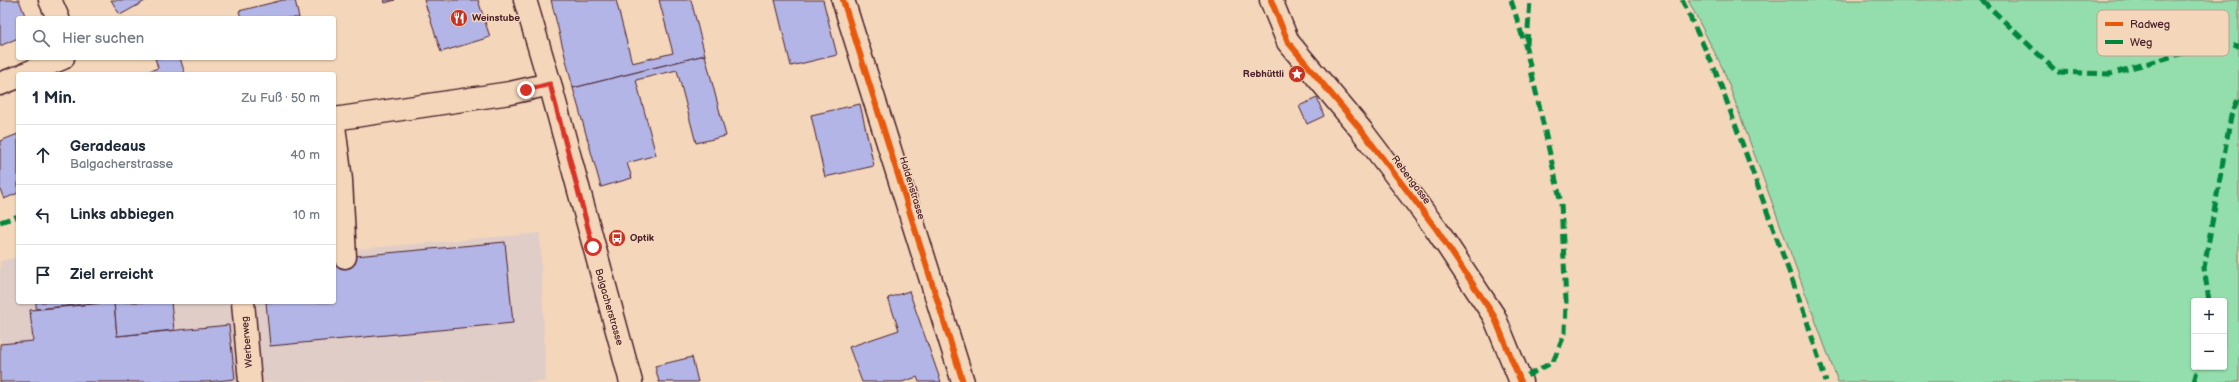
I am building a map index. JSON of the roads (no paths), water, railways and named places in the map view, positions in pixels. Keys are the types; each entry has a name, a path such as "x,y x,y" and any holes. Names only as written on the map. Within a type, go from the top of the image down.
{"street":[{"path":"50,0 57,16"},
{"name":"Balgacherstrasse","path":"524,0 550,84 631,382"},
{"name":"Haldenstrasse","path":"843,0 963,382"},
{"name":"Rebengasse","path":"1271,0 1288,42 1367,137 1437,230 1489,309 1521,382"},
{"path":"30,72 58,60"},
{"path":"0,84 16,78"},
{"path":"336,119 510,94 550,84"},
{"path":"336,141 341,180 345,257"},
{"name":"Werberweg","path":"243,304 250,382"}],"place":[{"name":"Weinstube","path":"459,18"},
{"name":"Rebhüttli","path":"1297,74"},
{"name":"Optik","path":"617,238"}]}
